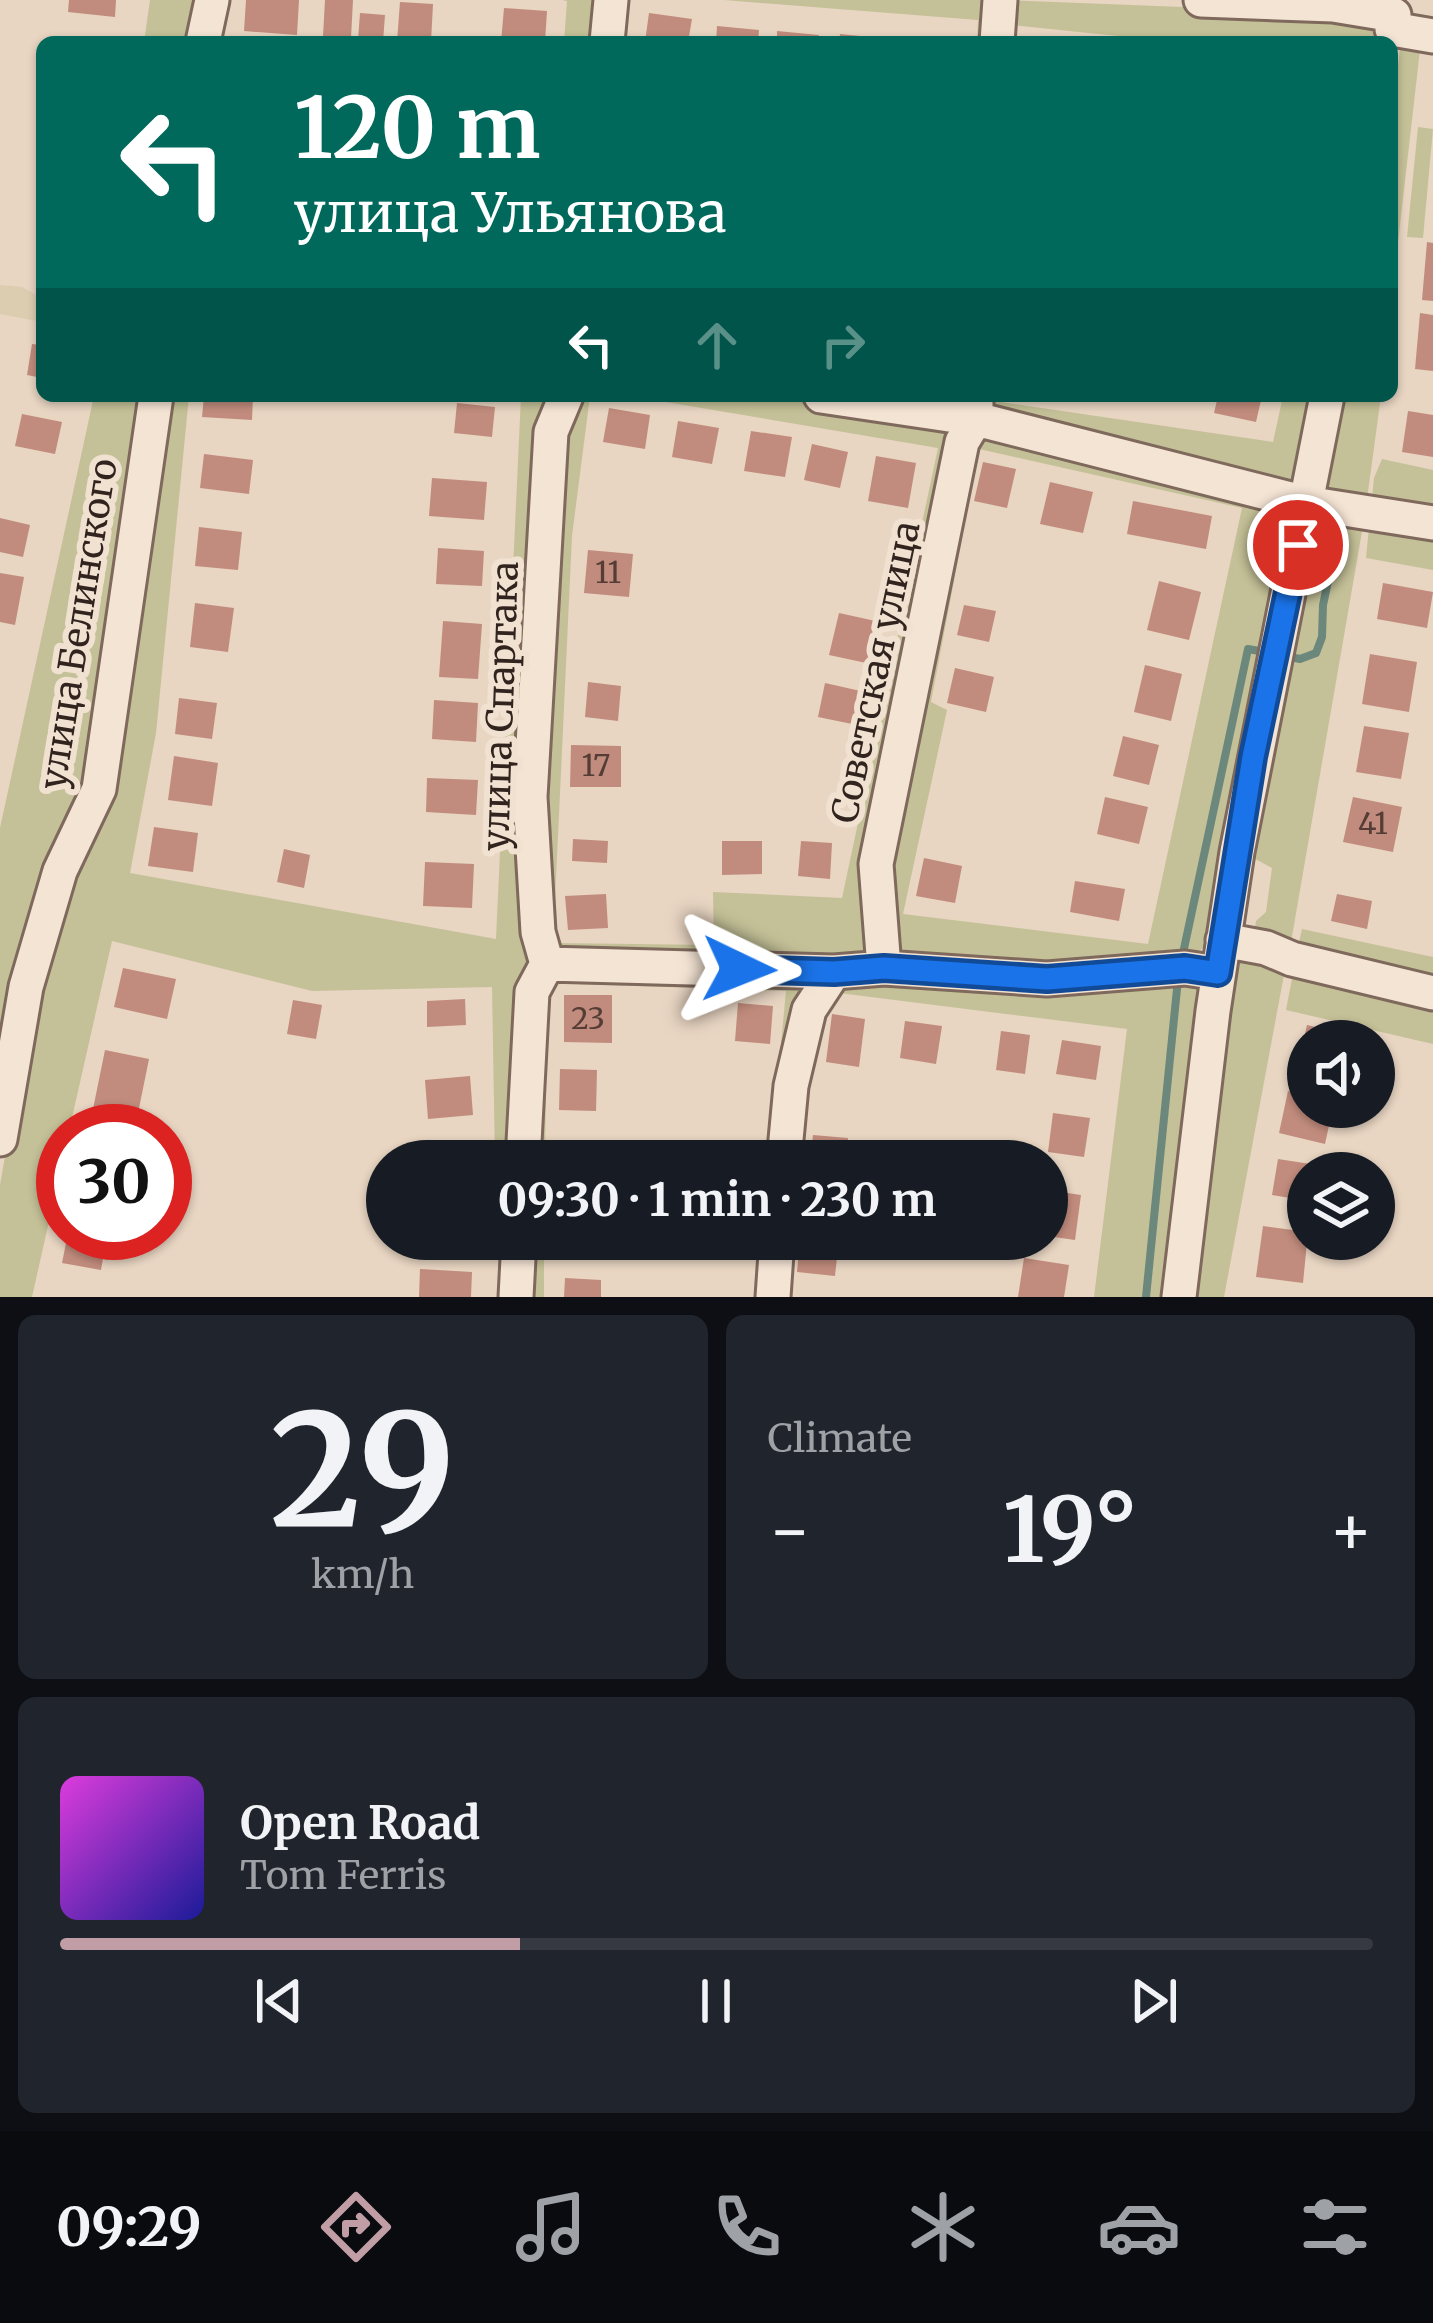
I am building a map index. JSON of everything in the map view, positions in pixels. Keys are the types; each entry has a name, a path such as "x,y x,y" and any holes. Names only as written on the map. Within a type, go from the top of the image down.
{"street":[{"path":"204,36 212,0"},
{"path":"608,36 611,0"},
{"path":"997,36 1000,0"},
{"path":"1201,0 1333,5 1433,36"},
{"name":"улица Белинского","path":"0,1139 26,987 60,871 99,789 155,402"},
{"name":"улица Спартака","path":"524,1140 532,992 548,964 538,932 530,797 551,432 564,402"},
{"path":"898,402 976,408 1306,503 1433,523"},
{"path":"1179,1297 1221,957 1253,757 1326,402"},
{"name":"Советская улица","path":"884,968 876,864 962,442 976,408"},
{"path":"548,964 834,972 884,968 1047,979 1185,968 1266,948 1292,959 1433,993"},
{"path":"786,1140 790,1086 809,1010 834,972"},
{"path":"516,1297 518,1260"},
{"path":"772,1297 776,1260"}],"shaded area":[{"path":"150,0 203,0 195,36 145,36"},
{"path":"562,0 604,0 600,36 564,36 567,1"},
{"path":"724,0 992,0 989,36 977,36 978,20"},
{"path":"1006,0 1333,13 1382,23 1380,36 1117,36 1010,25"},
{"path":"1401,41 1421,41 1398,242"},
{"path":"1418,127 1433,129 1423,238 1407,237"},
{"path":"0,285 22,287 36,295 36,321 0,314"},
{"path":"93,402 146,402 93,785 0,1090 0,828"},
{"path":"164,402 188,402 156,733 130,873 496,939 521,402 561,402 518,1140 495,1140 492,987 312,991 112,941 75,1104 36,1104 36,1260 40,1260 32,1297 0,1297 0,1185 33,995 66,885"},
{"path":"570,402 589,402 572,536 553,943 714,945 713,892 842,898 938,448 666,402 819,402 965,424 956,442 877,959 554,958 536,798 557,436"},
{"path":"981,402 1000,402 1273,442 1282,402 1314,402 1298,481 1278,484 984,414"},
{"path":"1341,402 1380,402 1290,948 1254,934 1256,921 1266,912 1272,868 1248,855"},
{"path":"981,426 1276,504 1291,518 1208,942 1196,955 1140,964 891,962 881,866","holes":["979,449 1242,508 1148,944 903,914 947,710 931,702"]},
{"path":"1382,459 1433,470 1433,570 1366,558 1374,478"},
{"path":"1302,929 1433,957 1433,984 1297,951"},
{"path":"1233,958 1286,964 1224,1297 1192,1297"},
{"path":"1294,968 1433,1002 1433,1044 1395,1035 1395,1020 1329,1020 1286,1010"},
{"path":"550,969 822,978 795,1043 782,1140 772,1140 786,991 547,983 545,1140 530,1140 537,990"},
{"path":"887,973 1050,985 1195,978 1204,989 1167,1297 1094,1297 1127,1029 839,993 821,1005 834,983"},
{"path":"817,1013 802,1140 793,1140 795,1115 805,1046"},
{"path":"524,1260 544,1260 544,1297 523,1297"}],"building":[{"path":"69,0 116,0 115,17 68,12"},
{"path":"246,0 299,0 297,35 244,31"},
{"path":"325,0 353,0 351,36 323,36"},
{"path":"400,2 433,4 431,36 397,36"},
{"path":"504,8 547,11 545,36 502,36"},
{"path":"360,13 385,15 383,36 358,36"},
{"path":"649,13 692,19 689,36 646,36"},
{"path":"717,26 759,30 758,36 716,36"},
{"path":"777,31 819,35 819,36 777,36"},
{"path":"1427,242 1433,243 1433,301 1422,300"},
{"path":"1420,313 1433,315 1433,371 1415,369"},
{"path":"32,344 36,344 36,377 27,375"},
{"path":"203,402 253,402 252,420 202,417"},
{"path":"1217,402 1261,402 1256,422 1214,413"},
{"path":"457,403 495,407 492,437 454,433"},
{"path":"609,408 650,415 645,449 603,442"},
{"path":"1408,411 1433,415 1433,457 1402,452"},
{"path":"22,414 62,422 55,454 15,446"},
{"path":"678,421 719,428 712,464 672,457"},
{"path":"751,431 792,437 785,477 744,471"},
{"path":"812,444 848,452 840,488 804,480"},
{"path":"204,454 253,460 249,494 200,488"},
{"path":"876,456 916,463 908,508 868,501"},
{"path":"983,462 1016,469 1007,508 974,501"},
{"path":"432,478 487,482 484,520 429,516"},
{"path":"1050,482 1093,492 1083,533 1040,524"},
{"path":"1133,501 1212,516 1206,549 1127,534"},
{"path":"0,518 30,525 23,557 0,552"},
{"path":"199,527 242,532 238,570 195,566"},
{"path":"438,548 484,551 482,586 436,584"},
{"path":"588,550 633,554 629,597 584,593"},
{"path":"0,573 24,577 15,625 0,622"},
{"path":"1159,581 1201,592 1189,640 1147,630"},
{"path":"1383,583 1433,592 1427,628 1377,619"},
{"path":"195,603 234,608 228,652 190,647"},
{"path":"964,605 996,611 989,642 957,635"},
{"path":"839,613 880,622 871,664 829,655"},
{"path":"443,621 482,624 478,679 439,677"},
{"path":"1370,654 1417,662 1409,712 1362,704"},
{"path":"1145,665 1182,674 1171,721 1134,712"},
{"path":"955,668 994,677 986,712 947,703"},
{"path":"588,682 621,686 618,721 585,717"},
{"path":"825,683 865,692 857,725 818,717"},
{"path":"179,698 217,703 212,739 175,734"},
{"path":"434,700 478,703 476,742 432,739"},
{"path":"1364,726 1409,733 1401,779 1356,772"},
{"path":"1123,736 1159,745 1149,785 1113,776"},
{"path":"571,745 621,746 621,787 570,787"},
{"path":"174,756 218,763 212,806 168,800"},
{"path":"427,778 478,780 476,815 426,812"},
{"path":"1105,797 1148,807 1139,844 1097,834"},
{"path":"1353,797 1402,807 1393,852 1343,842"},
{"path":"154,827 198,833 193,872 148,866"},
{"path":"573,839 608,841 607,863 572,861"},
{"path":"722,841 762,841 762,874 722,875"},
{"path":"801,841 832,843 830,879 798,876"},
{"path":"284,849 310,855 304,888 277,882"},
{"path":"924,858 962,866 955,903 916,896"},
{"path":"425,862 474,864 472,908 423,906"},
{"path":"1075,881 1125,889 1119,921 1070,912"},
{"path":"606,894 608,928 568,930 565,896"},
{"path":"1337,894 1372,901 1367,929 1331,921"},
{"path":"123,968 176,979 167,1019 114,1007"},
{"path":"564,995 612,995 612,1043 564,1042"},
{"path":"465,999 466,1025 427,1027 427,1001"},
{"path":"293,1000 322,1005 316,1039 287,1034"},
{"path":"738,1003 773,1006 770,1044 735,1041"},
{"path":"832,1014 865,1019 859,1067 826,1062"},
{"path":"905,1021 942,1026 936,1064 900,1058"},
{"path":"1001,1031 1030,1035 1025,1074 996,1070"},
{"path":"1062,1040 1101,1046 1096,1080 1056,1074"},
{"path":"105,1050 149,1059 140,1104 94,1104"},
{"path":"560,1069 597,1070 596,1111 559,1110"},
{"path":"470,1076 473,1115 428,1119 425,1080"},
{"path":"1287,1096 1287,1128 1328,1128 1325,1144 1279,1133"},
{"path":"1053,1113 1090,1118 1084,1157 1068,1155 1068,1140 1050,1140"},
{"path":"813,1135 848,1138 848,1140 812,1140"},
{"path":"1278,1159 1287,1160 1287,1198 1272,1195"},
{"path":"1068,1193 1081,1195 1075,1240 1068,1239"},
{"path":"1263,1226 1287,1229 1287,1260 1305,1260 1303,1283 1256,1277"},
{"path":"63,1260 103,1260 101,1270"},
{"path":"798,1260 837,1260 835,1276 797,1272"},
{"path":"1024,1260 1069,1265 1064,1297 1018,1297"},
{"path":"420,1269 472,1272 471,1297 419,1297"},
{"path":"565,1278 601,1280 601,1297 564,1297"}],"waterway":[{"path":"1285,656 1300,659 1316,653 1342,517"},
{"path":"1182,958 1248,649 1265,652"},
{"path":"1146,1297 1178,979"}],"route":[{"path":"739,969 834,972 884,968 1047,979 1185,968 1218,973 1253,757 1298,545"}]}
